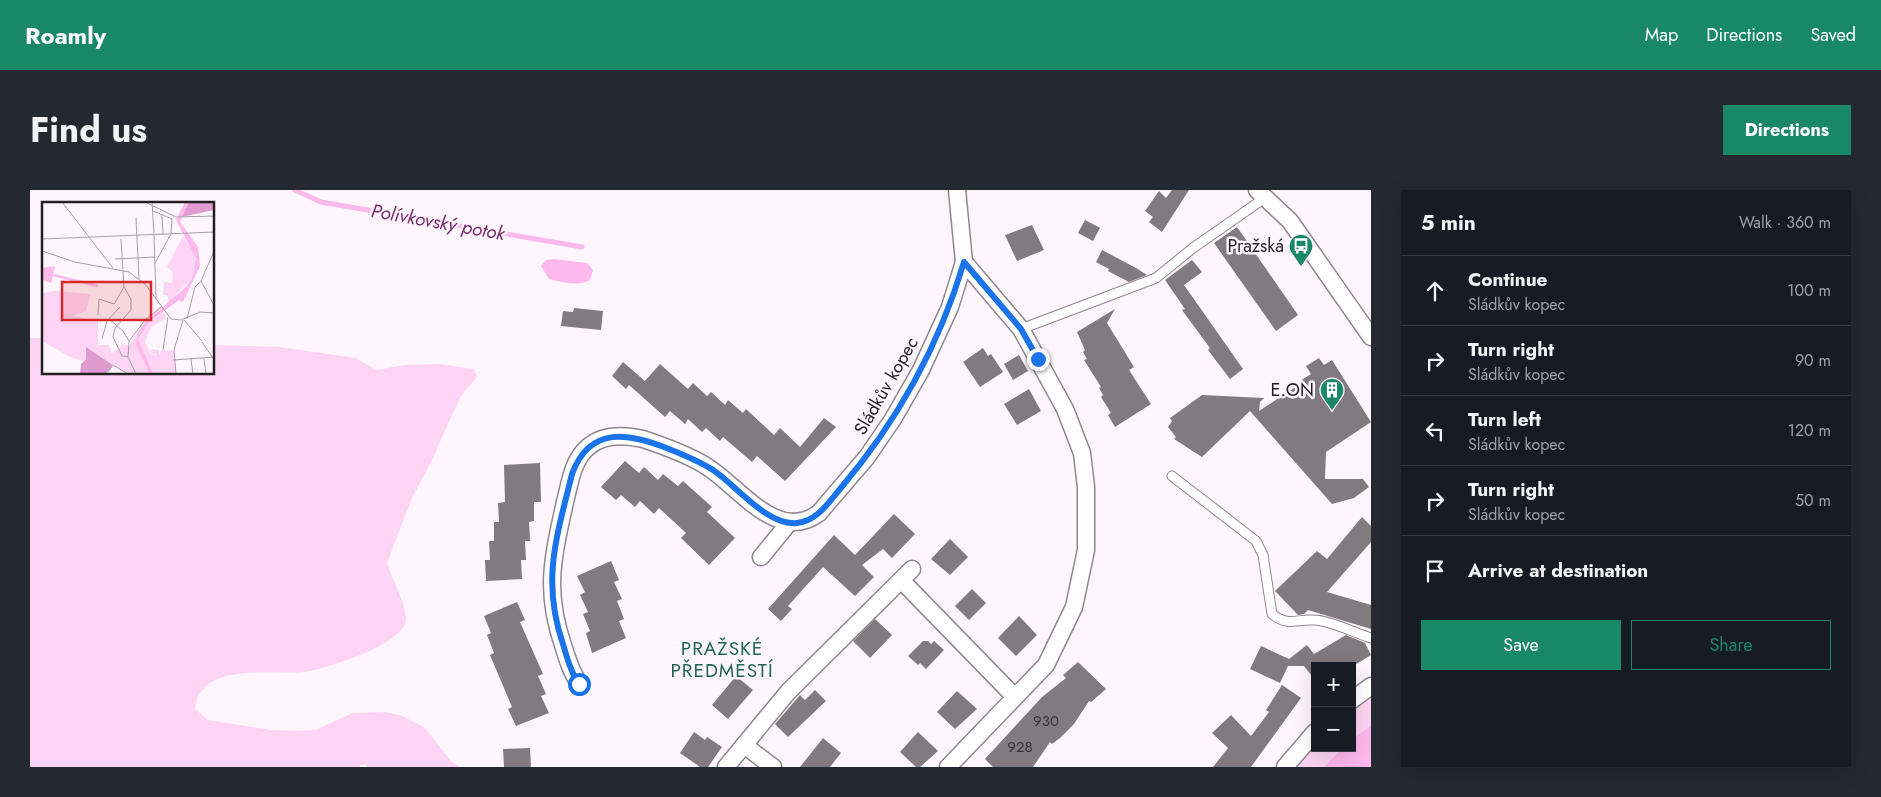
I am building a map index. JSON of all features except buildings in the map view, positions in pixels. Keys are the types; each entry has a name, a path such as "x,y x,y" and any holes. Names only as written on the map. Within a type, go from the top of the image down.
{"street":[{"name":"Sládkův kopec","path":"788,523 805,522 819,513 867,457 893,419 921,370 950,307 964,262 958,190"},
{"path":"1261,194 1290,221 1371,337"},
{"path":"948,767 1014,696 1046,665 1074,607 1086,550 1086,487 1082,453 1065,409 1021,329 964,262"},
{"path":"579,684 570,666 557,625 552,598 551,572 572,474 576,464 589,446 606,438 620,436 651,442 707,466 772,517 788,523 761,557"},
{"path":"726,767 788,692 906,575 1014,696"},
{"path":"1356,697 1371,686"},
{"path":"1285,767 1311,737"},
{"path":"744,745 773,767"}],"lane":[{"path":"1021,329 1156,278 1261,194"},
{"path":"1172,476 1256,541 1262,555 1272,614 1282,621 1295,623 1315,620 1371,638"}],"shaded area":[{"path":"554,259 587,263 593,270 590,280 575,284 549,279 541,266 546,260"},
{"path":"30,338 42,338 42,375 215,375 215,345 279,347 355,358 377,370 404,365 437,364 474,369 477,377 461,396 432,460 412,498 387,563 405,611 406,617 403,627 381,645 330,666 304,672 256,672 223,677 210,683 200,694 195,709 208,720 272,730 295,731 315,730 353,713 386,712 402,716 424,727 451,761 459,767 367,767 366,765 360,765 360,767 30,767"},
{"path":"1371,696 1371,725 1356,737 1356,708"},
{"path":"1371,725 1371,767 1324,767 1338,752 1356,752 1356,737"},
{"path":"1311,750 1311,752 1338,752 1324,767 1295,767"}],"waterway":[{"name":"Polívkovský potok","path":"295,190 321,202 582,247"}],"place":[{"name":"Pražská","path":"1301,267"},
{"name":"E.ON","path":"1332,411"}],"district":[{"name":"PRAŽSKÉ PŘEDMĚSTÍ","path":"722,659"}],"route":[{"path":"579,684 560,638 552,598 551,572 572,474 582,453 589,446 598,440 620,436 651,442 707,466 772,517 788,523 805,522 819,513 867,457 893,419 921,370 950,307 964,262 1013,318 1038,359"}]}
